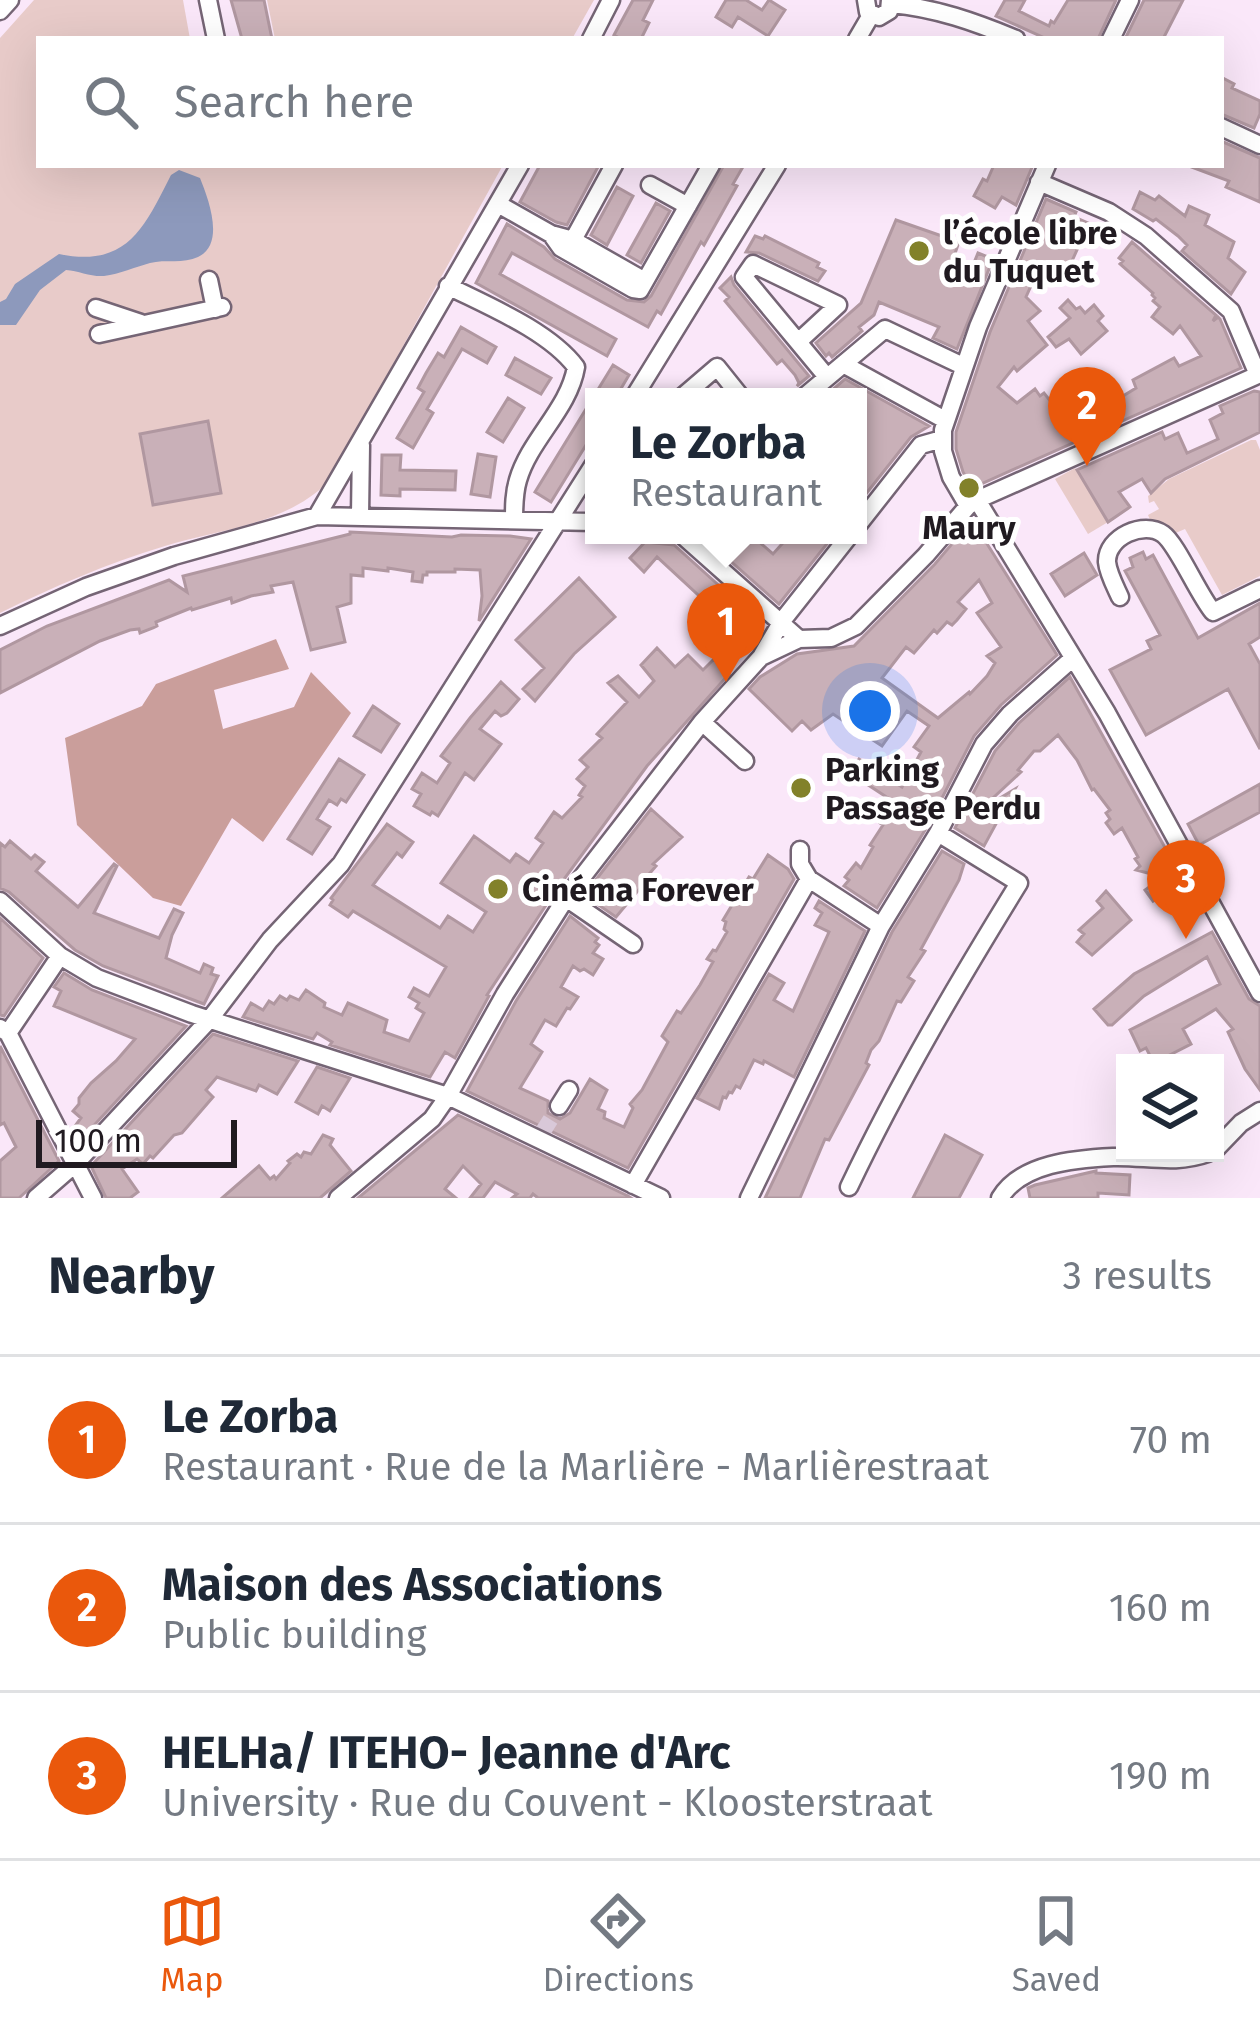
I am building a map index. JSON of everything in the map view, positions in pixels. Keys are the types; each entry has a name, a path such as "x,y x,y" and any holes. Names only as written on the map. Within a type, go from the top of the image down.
{"street":[{"path":"0,11 10,0"},
{"path":"208,0 215,36"},
{"path":"596,36 611,0"},
{"path":"1112,36 1130,0"},
{"path":"858,36 869,8 883,16 891,2 973,21 1009,36"},
{"path":"1224,129 1259,141"},
{"path":"317,516 518,168"},
{"path":"573,240 612,168"},
{"path":"551,234 561,248 640,290 709,168"},
{"path":"640,388 775,168"},
{"path":"761,657 799,639 831,638 856,626 972,503 1259,375 1231,311 1128,223 1043,173 963,366 944,430 951,477 972,503 1127,748 1260,993"},
{"path":"650,185 688,206"},
{"path":"498,204 645,281"},
{"path":"798,342 838,305 753,264 744,277 827,377"},
{"path":"99,334 219,308 209,280"},
{"path":"448,286 544,338 565,352 576,367 573,384 522,469 514,520"},
{"path":"97,308 145,324"},
{"path":"814,388 885,329 963,366"},
{"path":"843,364 944,430"},
{"path":"692,388 717,367 733,388"},
{"path":"867,514 921,445 944,430"},
{"path":"360,516 361,440"},
{"path":"36,1198 75,1164 209,1020 270,940 341,864 585,479"},
{"path":"0,626 86,587 317,516 585,521"},
{"path":"1120,597 1106,565 1108,550 1121,536 1142,529 1168,537 1201,598 1214,612 1260,589"},
{"path":"692,544 799,639"},
{"path":"338,1198 432,1119 566,898 702,722 761,657 782,621 843,544"},
{"path":"749,1198 881,926 984,744 1072,659"},
{"path":"702,722 745,760"},
{"path":"850,1187 959,980 1019,883 938,832"},
{"path":"800,850 800,864 808,878 881,926"},
{"path":"633,1185 808,878"},
{"path":"566,898 633,944"},
{"path":"0,901 60,956 97,978 209,1020 448,1096 540,1136 661,1198"},
{"path":"60,956 4,1030 93,1198"},
{"path":"1224,1140 1260,1111"},
{"path":"1000,1198 1019,1176 1066,1163 1116,1157"}],"shaded area":[{"path":"34,0 183,0 189,36 36,36 36,168 501,168 328,482 272,517 123,560 0,613 0,38"},
{"path":"267,0 594,0 574,36 274,36"},
{"path":"1256,440 1260,450 1260,576 1222,595 1185,529 1171,535 1151,522 1148,515 1159,509 1154,501 1149,503 1148,496 1169,479"},
{"path":"1075,468 1108,522 1088,534 1055,479"},
{"path":"276,639 289,669 214,690 223,729 294,707 311,672 351,713 263,842 232,818 181,906 153,898 77,825 65,738 142,706 156,684"}],"water":[{"path":"179,170 200,178 207,197 213,232 206,251 193,259 156,262 104,276 66,270 40,290 16,325 0,325 0,302 15,284 59,254 101,255 130,240 152,212 171,175"}],"building":[{"path":"231,0 264,0 271,36 241,36"},
{"path":"633,0 653,0 643,20 649,23 642,36 614,35"},
{"path":"726,0 746,0 762,10 769,0 785,10 768,36 738,17 732,27 716,17"},
{"path":"1005,0 1025,0 1019,11 1049,26 1068,0 1116,0 1099,36 1040,36 996,16"},
{"path":"1144,0 1183,0 1165,36 1126,36"},
{"path":"1224,79 1234,84 1232,88 1260,101 1254,128 1224,115"},
{"path":"1224,142 1260,158 1260,202 1226,187 1229,181 1194,168 1224,168"},
{"path":"538,168 597,168 567,225 520,202"},
{"path":"722,168 742,168 704,245 701,242 661,314 657,311 648,327 512,253 500,274 616,339 607,356 476,283 507,224 555,259 627,300 644,302"},
{"path":"993,168 1032,168 1016,205 1002,197 995,208 974,196 983,179 987,181"},
{"path":"617,187 633,196 607,245 591,235"},
{"path":"1140,192 1155,200 1159,196 1185,216 1189,206 1209,215 1205,225 1234,242 1228,258 1245,272 1231,294 1182,251 1187,245 1178,236 1133,209"},
{"path":"1046,199 1113,234 1108,244 1082,239 1066,274 1042,264 1026,297 1040,311 1028,321 1047,345 1017,371 1014,367 998,387 1017,403 1035,389 1055,407 1076,398 1081,404 1102,393 1106,401 1136,388 1133,380 1174,358 1179,366 1201,356 1180,326 1173,334 1152,317 1160,307 1153,293 1120,264 1119,258 1132,242 1216,315 1213,321 1220,319 1241,368 972,488 956,449 956,432 990,332"},
{"path":"656,203 670,211 641,263 627,255"},
{"path":"896,220 959,242 952,262 971,270 978,253 993,259 957,349 933,338 939,327 879,302 874,315 859,327 862,331 832,357 826,356 816,343 861,303"},
{"path":"755,236 765,236 819,263 817,267 825,271 818,281 759,253 746,252"},
{"path":"731,277 809,376 797,386 795,375 782,360 777,364 725,301 729,297 720,288"},
{"path":"1068,300 1085,313 1094,305 1107,331 1081,354 1069,339 1056,347 1048,337 1070,318 1060,308"},
{"path":"461,327 496,347 487,363 462,349 427,409 433,413 413,448 397,438 424,392 418,388 426,373 438,353 444,357"},
{"path":"515,358 551,378 541,394 506,375"},
{"path":"613,365 629,375 621,388 599,388"},
{"path":"845,379 861,388 834,388"},
{"path":"867,391 929,426 911,437 867,493"},
{"path":"1260,392 1260,432 1165,479 1151,493 1142,479 1119,492 1130,507 1108,522 1077,470 1162,432 1165,439 1178,433 1187,453 1205,445 1218,439 1210,420 1223,413 1220,406"},
{"path":"508,398 524,408 503,442 487,432"},
{"path":"585,411 585,447 551,502 535,492"},
{"path":"208,421 221,493 153,505 140,434"},
{"path":"478,454 496,457 490,497 471,494"},
{"path":"382,455 401,455 400,470 456,471 455,490 400,489 400,496 381,495"},
{"path":"972,520 1057,655 974,736 927,827 877,908 844,886 849,880 845,877 856,863 861,868 894,802 850,773 859,759 902,787 921,752 914,747 929,726 907,711 882,746 833,714 811,730 802,721 792,731 749,689 797,654 854,646","holes":["979,580 992,603 977,613 1001,647 987,656 995,663 970,694 938,718 882,678 906,647 914,653 934,630 937,633 947,622 952,625 957,620 966,609 958,602"]},
{"path":"350,532 531,539 479,621 480,570 427,572 422,582 412,581 413,572 363,568 363,576 351,575 351,603 337,607 345,642 311,650 293,582 232,603 231,598 191,608 140,633 130,630 100,641 0,693 0,650 47,626 169,580 187,592 183,576"},
{"path":"643,544 674,545 735,600 721,616 657,557 644,572 630,558"},
{"path":"711,544 762,544 773,554 782,544 827,544 779,604"},
{"path":"1143,552 1146,559 1153,555 1198,638 1260,603 1260,637 1249,644 1260,664 1260,749 1228,689 1146,735 1110,670 1151,649 1147,641 1160,635 1125,571 1133,567 1130,558"},
{"path":"1084,553 1097,575 1065,596 1051,574"},
{"path":"579,578 615,617 574,654 535,701 523,689 544,668 516,640"},
{"path":"657,648 675,667 688,655 703,670 714,659 729,674 647,766 556,890 487,995 455,1058 445,1052 430,1077 330,1045 317,1033 313,1039 243,1017 251,1003 263,1010 280,996 299,1000 306,990 324,1007 342,1015 348,1003 387,1020 384,1032 409,1041 424,1013 409,997 414,988 429,996 446,967 353,911 348,917 330,905 331,898 387,824 413,842 402,857 397,853 373,885 440,928 448,916 473,932 486,912 441,883 474,836 510,862 516,854 529,863 543,843 536,838 554,812 562,818 582,797 585,786 577,779 588,767 580,760 627,702 608,683 618,676 639,697 654,681 641,665"},
{"path":"1070,677 1182,878 1153,901 1145,890 1163,877 1136,870 1138,857 1122,828 1114,834 1106,823 1110,810 1058,735 1034,751 1018,770 1021,772 993,798 1015,789 984,846 955,828 995,751"},
{"path":"501,682 519,699 501,716 495,711 480,729 501,744 474,780 465,773 438,816 414,806 421,794 412,789 422,773 437,783 450,763 441,756"},
{"path":"373,706 399,724 381,752 354,736"},
{"path":"339,759 364,775 346,802 341,799 337,805 329,800 317,819 330,827 312,854 288,839"},
{"path":"1260,784 1260,812 1199,845 1188,824"},
{"path":"651,809 682,837 653,864 650,873 654,877 645,890 641,887 616,917 584,895"},
{"path":"10,841 31,859 35,855 44,862 36,871 78,907 114,864 94,913 159,938 174,909 183,913 166,958 200,973 204,964 213,968 211,974 218,976 204,1004 103,966 75,950 0,888 0,843 5,847"},
{"path":"942,851 964,864 921,949 925,951 908,977 914,981 901,1002 897,1001 871,1050 869,1065 829,1140 825,1139 800,1198 765,1198 892,932"},
{"path":"768,855 794,879 628,1168 467,1091 570,916 598,938 593,953 603,959 593,975 573,966 561,987 578,997 556,1026 545,1020 531,1044 542,1052 520,1088 548,1101 548,1113 560,1119 570,1113 590,1079 607,1090 598,1109 605,1112 604,1118 624,1127 633,1108 630,1104 668,1042 662,1036 713,962 707,959 727,932 723,920"},
{"path":"1106,891 1131,920 1092,955 1077,942 1084,934 1079,930 1103,908 1097,901"},
{"path":"819,901 865,931 794,1077 754,1060 740,1088 736,1086 723,1097 719,1109 697,1098 769,974 784,983 774,1000 793,1011 829,932 815,925 822,913 815,908"},
{"path":"0,918 43,958 4,1016 0,1015"},
{"path":"1212,932 1249,999 1260,1006 1260,1090 1228,1032 1233,1029 1216,1009 1183,1029 1191,1044 1172,1054 1140,1051 1130,1030 1220,984 1207,957 1108,1025 1094,1009 1134,974"},
{"path":"64,973 92,990 186,1026 85,1135 75,1126 81,1118 73,1111 79,1098 135,1039 54,1006 61,991 54,987"},
{"path":"213,1034 298,1061 277,1094 259,1085 256,1091 217,1077 206,1090 213,1097 182,1133 143,1164 137,1159 122,1169 138,1192 130,1198 106,1198 91,1166"},
{"path":"0,1046 59,1161 19,1198 0,1198 0,1161 16,1147 4,1123 0,1125"},
{"path":"317,1067 350,1078 330,1111 322,1106 318,1114 296,1102"},
{"path":"458,1115 631,1198 538,1198 533,1194 512,1198 517,1194 495,1182 483,1198 470,1198 481,1184 463,1166 445,1189 456,1198 358,1198"},
{"path":"323,1135 333,1139 330,1145 351,1171 320,1198 222,1198 259,1166 270,1179 276,1179 297,1154 311,1154"},
{"path":"945,1135 982,1155 959,1198 913,1198"},
{"path":"1096,1171 1130,1175 1129,1195 1030,1198 1028,1188 1035,1185"}],"tunnel":[{"path":"542,1133 559,1106"}],"place":[{"name":"l’école libre du Tuquet","path":"919,251"},
{"name":"Maison des Associations","path":"1087,466"},
{"name":"Maury","path":"969,488"},
{"name":"Le Zorba","path":"726,682"},
{"name":"Parking Passage Perdu","path":"801,788"},
{"name":"Cinéma Forever","path":"498,889"},
{"name":"HELHa/ ITEHO- Jeanne d'Arc","path":"1186,939"}]}
